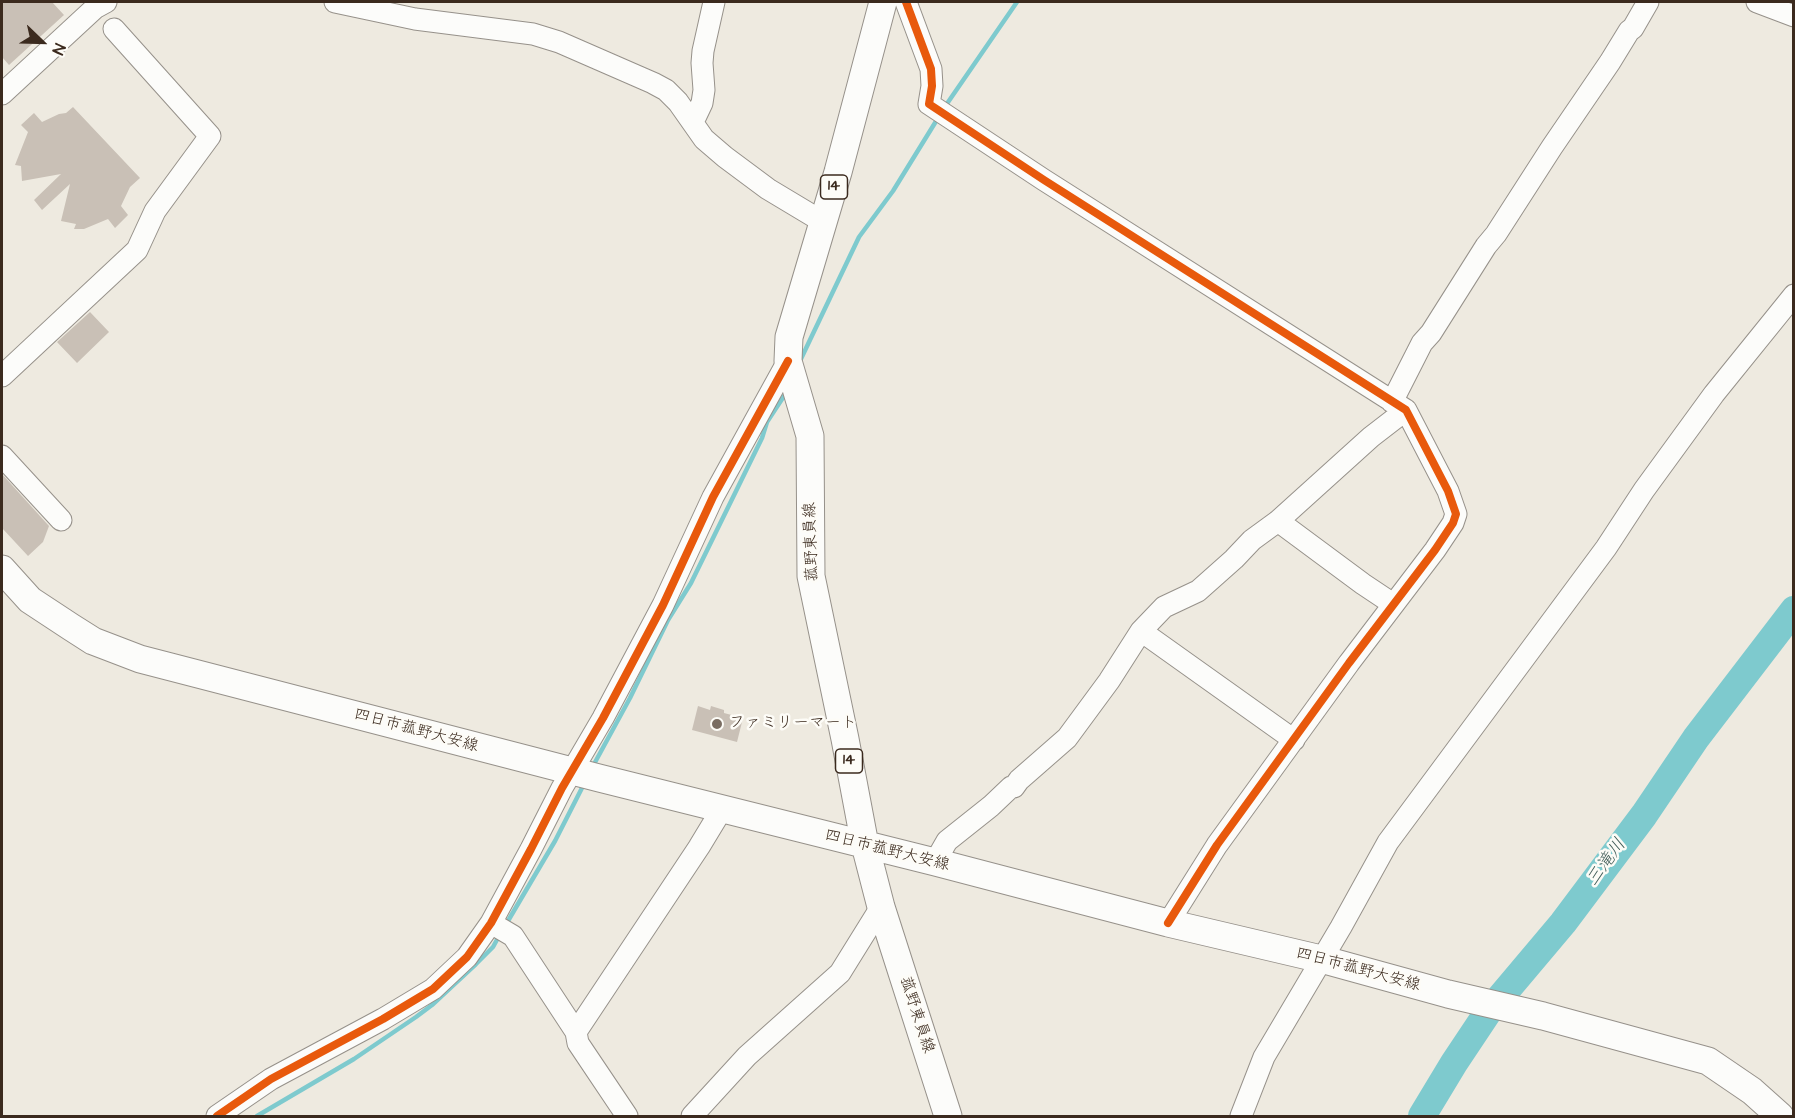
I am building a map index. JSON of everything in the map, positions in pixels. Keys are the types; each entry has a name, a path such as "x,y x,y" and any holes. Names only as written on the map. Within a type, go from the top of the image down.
{"main road":[{"name":"菰野東員線","path":"882,2 838,172 789,337 793,376 810,436 811,576 865,845 881,907 948,1116"},
{"name":"四日市菰野大安線","path":"2,569 30,600 71,627 93,640 140,659 1168,923 1321,959 1708,1061 1752,1091 1780,1116"}],"street":[{"path":"335,2 415,19 506,30 545,38 666,90 678,102 704,139 725,157 768,189 824,222"},
{"path":"693,122 702,103 703,51 714,2"},
{"path":"906,2 931,69 932,86 929,104 1399,406 1448,491 1456,514 1453,523 1435,550 1217,845 1168,923"},
{"path":"935,862 947,841 992,806 1067,738 1142,631 1164,607 1198,591 1252,540 1278,521 1371,437 1399,406 1422,343 1431,333 1648,2"},
{"path":"1758,2 1794,16"},
{"path":"2,94 97,4"},
{"path":"2,375 137,250 155,211 210,136 114,29"},
{"path":"1241,1116 1264,1057 1388,842 1606,548 1644,490 1714,394 1794,295"},
{"path":"217,1116 271,1079 383,1019 433,989 467,957 492,924 584,774 625,678 663,605 713,497 793,376"},
{"path":"2,456 61,520"},
{"path":"1278,521 1393,604"},
{"path":"1142,631 1294,740"},
{"path":"576,1032 722,809"},
{"path":"692,1116 747,1056 840,973 881,907"},
{"path":"492,924 513,936 576,1032 578,1043 627,1116"}],"building":[{"path":"2,2 52,2 64,15 9,65 2,57"},
{"path":"73,107 140,178 130,187 121,206 128,215 115,228 108,219 84,229 74,229 76,224 61,221 70,184 42,210 34,200 61,174 22,181 21,166 15,165 28,132 21,125 34,113 42,122 66,113"},
{"path":"90,312 109,332 77,363 57,342"},
{"path":"2,474 49,526 43,542 28,556 2,528"},
{"name":"ファミリーマート","path":"698,706 710,710 711,706 724,710 724,713 743,718 737,742 692,730"}],"waterway":[{"path":"944,108 1017,2"},
{"path":"799,363 859,237 893,191 938,118"},
{"path":"593,766 630,698 668,620 691,583 762,438 767,422 786,393"},
{"name":"三滝川","path":"1422,1116 1488,1012 1563,923 1644,815 1696,738 1794,610"},
{"path":"505,926 555,841 584,784"},
{"path":"257,1116 354,1059 416,1017 476,964 493,947 499,936"}],"cycle path":[{"path":"906,2 931,69 932,86 929,104 1044,180 1406,410 1448,491 1456,514 1453,523 1435,550 1349,663 1217,845 1168,923"},
{"path":"217,1116 271,1079 383,1019 433,989 467,957 491,923 562,788 603,718 663,605 713,497 788,361"}],"place":[{"name":"ファミリーマート","path":"717,724"}]}
